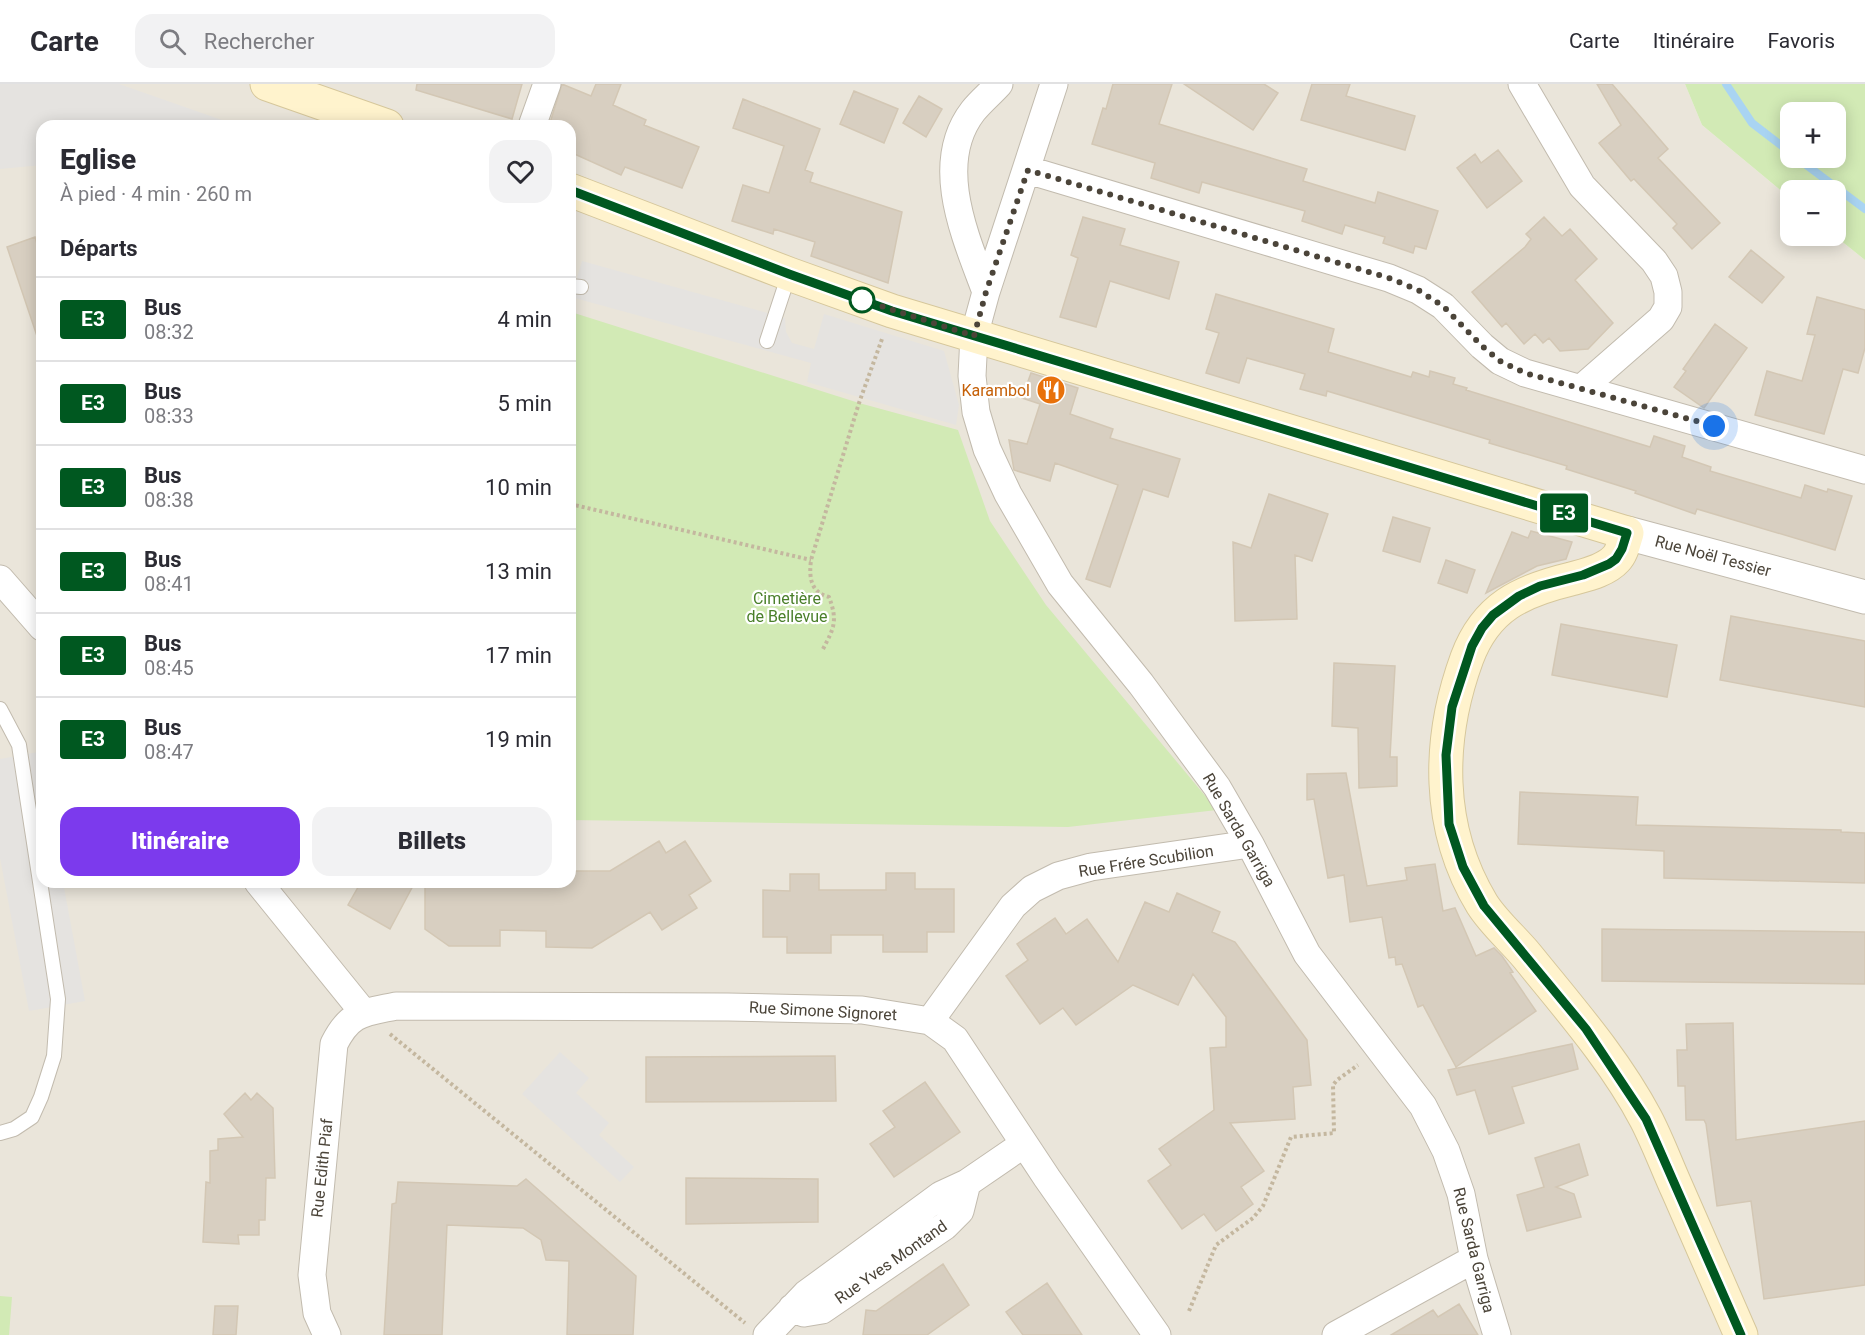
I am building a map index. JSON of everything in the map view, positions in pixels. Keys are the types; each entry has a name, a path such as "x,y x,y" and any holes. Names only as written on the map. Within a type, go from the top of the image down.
{"main road":[{"path":"267,84 370,120"},
{"name":"Rue Noël Tessier","path":"576,192 892,311 1627,533"},
{"path":"1627,533 1622,549 1616,559 1609,564 1583,575 1540,586 1519,596 1493,615 1482,628 1472,646 1452,707 1446,755 1449,824 1463,867 1484,906 1586,1029 1646,1119 1741,1335"}],"street":[{"path":"534,120 547,84"},
{"path":"986,292 958,210 954,182 961,133 973,111 999,84"},
{"name":"Rue Sarda Garriga","path":"1054,84 1028,170 986,292 974,336 972,376 976,412 987,449 1008,494 1060,584 1141,684 1217,787 1251,844 1307,954 1423,1106 1446,1151 1461,1194 1474,1259 1497,1335"},
{"path":"1522,84 1582,186 1654,261 1664,276 1668,292 1668,307 1661,319 1582,388"},
{"path":"1028,170 1389,278 1418,290 1443,306 1500,361 1525,373 1865,470"},
{"name":"Rue Noël Tessier","path":"1627,533 1865,597"},
{"path":"0,579 36,620"},
{"name":"Rue Frére Scubilion","path":"930,1020 1013,906 1032,889 1058,876 1091,867 1251,844"},
{"path":"263,888 364,1013"},
{"name":"Rue Simone Signoret","path":"364,1013 396,1006 728,1007 862,1010 930,1020 955,1039 1024,1144 1157,1335"},
{"name":"Rue Edith Piaf","path":"327,1335 317,1312 312,1275 334,1044 344,1024 364,1013"},
{"name":"Rue Yves Montand","path":"759,1331 941,1195 967,1183 1024,1144"},
{"path":"1336,1335 1474,1259"}],"lane":[{"path":"767,341 789,274"},
{"path":"0,709 19,745 36,856"},
{"path":"0,1133 14,1129 32,1117 54,1056 58,999 41,888"}],"path":[{"path":"823,649 834,627 834,612 829,597 820,595 812,585 811,560 859,403 892,311"},
{"path":"576,505 811,560"},
{"path":"364,1013 759,1331"},
{"path":"1189,1311 1216,1245 1253,1218 1263,1206 1291,1137 1334,1133 1333,1085 1381,1050"}],"shaded area":[{"path":"0,84 1685,84 1702,125 1780,190 1780,246 1846,245 1865,260 1865,1335 0,1335"},
{"path":"0,84 119,84 222,120 36,120 36,166 0,169"},
{"path":"582,261 785,318 786,332 792,343 814,349 824,314 944,351 959,405 956,425 807,382 811,363 576,298 576,281"},
{"path":"36,752 36,888 64,888 85,1001 29,1011 0,858 0,759"},
{"path":"560,1052 589,1078 576,1093 609,1123 599,1135 634,1167 620,1182 522,1094"}],"green space":[{"path":"1685,84 1865,84 1865,260 1846,245 1846,180 1780,180 1780,190 1702,125"},
{"name":"Cimetière de Bellevue","path":"576,314 859,403 958,430 990,521 1046,605 1217,810 1068,827 576,820"},
{"path":"0,1296 12,1297 9,1335 0,1335"}],"building":[{"path":"417,84 522,84 512,119 416,90"},
{"path":"562,84 591,96 596,84 621,84 613,105 646,120 644,125 699,147 682,188 625,167 621,175 576,155 576,120 551,120"},
{"path":"1113,84 1172,84 1159,124 1307,169 1303,181 1375,203 1378,192 1438,211 1426,249 1415,246 1413,253 1383,243 1385,237 1345,225 1342,234 1302,221 1305,211 1202,182 1199,193 1151,178 1155,163 1092,144"},
{"path":"1184,84 1264,84 1278,93 1253,130"},
{"path":"1312,84 1350,84 1346,96 1415,116 1405,150 1301,120"},
{"path":"1597,84 1612,84 1668,149 1658,158 1720,223 1692,249 1673,228 1677,224 1634,179 1631,181 1599,143 1621,125"},
{"path":"854,91 898,109 884,143 840,124"},
{"path":"919,96 942,109 926,137 903,123"},
{"path":"743,99 820,129 805,170 813,173 810,182 902,212 888,283 811,256 815,242 774,229 773,234 732,221 743,185 769,193 784,146 733,128"},
{"path":"1498,150 1522,181 1487,208 1457,168 1475,154 1481,163"},
{"path":"1083,217 1125,229 1120,245 1179,262 1169,299 1110,281 1096,327 1060,317 1078,258 1071,255"},
{"path":"1544,217 1562,236 1570,229 1597,259 1575,280 1613,323 1588,349 1560,351 1549,338 1543,343 1535,334 1524,344 1506,323 1502,327 1472,292 1525,247 1531,239 1526,234"},
{"path":"35,237 36,333 7,247"},
{"path":"1751,250 1784,277 1762,303 1729,277"},
{"path":"1216,294 1334,329 1328,352 1411,377 1413,372 1429,377 1430,371 1455,378 1453,384 1467,388 1466,390 1650,447 1654,436 1685,446 1682,457 1711,467 1710,471 1801,498 1805,485 1827,492 1828,489 1852,496 1835,550 1697,509 1695,514 1635,493 1636,491 1566,469 1567,466 1489,443 1490,440 1327,391 1326,396 1300,389 1305,374 1247,358 1239,383 1206,373 1219,333 1206,329"},
{"path":"1817,297 1865,310 1865,348 1858,373 1843,369 1824,434 1755,415 1767,371 1802,381 1815,335 1807,334"},
{"path":"1715,324 1747,348 1704,408 1674,387 1686,371 1683,369"},
{"path":"1031,373 1078,388 1070,414 1113,429 1110,438 1180,459 1168,497 1143,489 1110,587 1086,579 1118,485 1055,463 1050,481 1014,470 1009,440 1027,444 1040,404 1022,398"},
{"path":"1269,494 1328,514 1312,561 1295,555 1297,619 1235,621 1233,542 1251,548"},
{"path":"1393,517 1430,528 1420,562 1383,551"},
{"path":"1531,531 1572,542 1566,559 1537,566 1486,593 1512,532 1528,538"},
{"path":"1446,560 1475,570 1467,593 1438,583"},
{"path":"1731,616 1865,641 1865,707 1720,680"},
{"path":"1561,624 1677,645 1667,697 1552,675"},
{"path":"1334,663 1395,666 1390,757 1397,757 1397,786 1359,788 1358,728 1332,726"},
{"path":"1346,773 1367,886 1407,880 1405,868 1435,864 1443,911 1455,908 1476,956 1494,948 1502,956 1513,972 1510,973 1536,1011 1456,1067 1423,1005 1418,1007 1402,964 1396,965 1395,957 1389,958 1382,917 1350,922 1344,875 1328,878 1314,799 1307,800 1307,774"},
{"path":"1520,792 1638,797 1636,825 1841,830 1841,832 1865,833 1865,883 1664,878 1664,851 1518,844"},
{"path":"659,841 666,853 685,841 711,881 689,895 697,908 662,930 650,912 592,948 546,947 546,931 500,930 500,946 449,946 425,929 425,888 576,888 576,871 610,871"},
{"path":"886,873 915,873 915,889 954,889 954,932 927,932 927,952 883,952 883,935 831,935 831,953 787,953 787,937 763,937 763,890 790,891 790,874 819,874 819,890 886,890"},
{"path":"358,888 412,888 390,929 348,905"},
{"path":"1177,893 1220,912 1212,932 1235,942 1307,1040 1311,1085 1293,1087 1295,1119 1230,1123 1264,1171 1241,1187 1253,1204 1216,1231 1204,1214 1182,1229 1148,1181 1171,1165 1159,1149 1214,1110 1210,1048 1226,1047 1226,1017 1193,974 1178,1005 1133,985 1076,1025 1063,1008 1040,1024 1006,976 1028,960 1017,944 1055,918 1066,934 1087,919 1118,962 1145,902 1169,912"},
{"path":"1602,929 1865,932 1865,984 1602,981"},
{"path":"1733,1023 1736,1140 1865,1121 1865,1285 1764,1299 1751,1201 1717,1206 1706,1124 1704,1120 1686,1120 1685,1086 1678,1086 1677,1050 1687,1050 1686,1024"},
{"path":"1572,1044 1578,1069 1512,1087 1524,1123 1489,1134 1475,1090 1457,1095 1448,1070"},
{"path":"835,1056 836,1101 646,1102 646,1057"},
{"path":"925,1082 960,1132 894,1177 870,1144 895,1127 883,1111"},
{"path":"245,1093 251,1100 257,1093 273,1108 275,1178 266,1178 265,1220 259,1220 259,1235 238,1235 239,1244 203,1242 206,1182 210,1183 210,1151 218,1150 218,1139 243,1137 224,1114"},
{"path":"1579,1144 1588,1175 1556,1187 1574,1194 1581,1217 1527,1231 1517,1195 1544,1187 1535,1158"},
{"path":"686,1178 818,1179 818,1222 686,1224"},
{"path":"526,1179 636,1276 633,1335 567,1335 569,1261 546,1260 541,1240 523,1228 447,1225 442,1335 384,1335 392,1204 396,1203 398,1182 517,1186"},
{"path":"943,1264 969,1305 927,1335 863,1335 866,1310 876,1311"},
{"path":"1047,1283 1082,1335 1023,1335 1006,1312"},
{"path":"1459,1304 1478,1335 1391,1335 1433,1310 1438,1317"},
{"path":"215,1306 238,1306 236,1335 213,1335"}],"waterway":[{"path":"1726,84 1752,123 1780,145"},
{"path":"1810,168 1865,209"}],"bus line":[{"name":"E3","path":"576,192 892,311 1627,533 1622,549 1616,559 1609,564 1583,575 1540,586 1519,596 1506,603 1482,628 1466,661 1452,707 1446,755 1449,824 1463,867 1484,906 1586,1029 1646,1119 1741,1335"}],"place":[{"name":"Karambol","path":"1051,390"}],"route":[{"path":"862,300 974,336 986,292 1028,170 1389,278 1418,290 1443,306 1500,361 1525,373 1714,426"}]}
